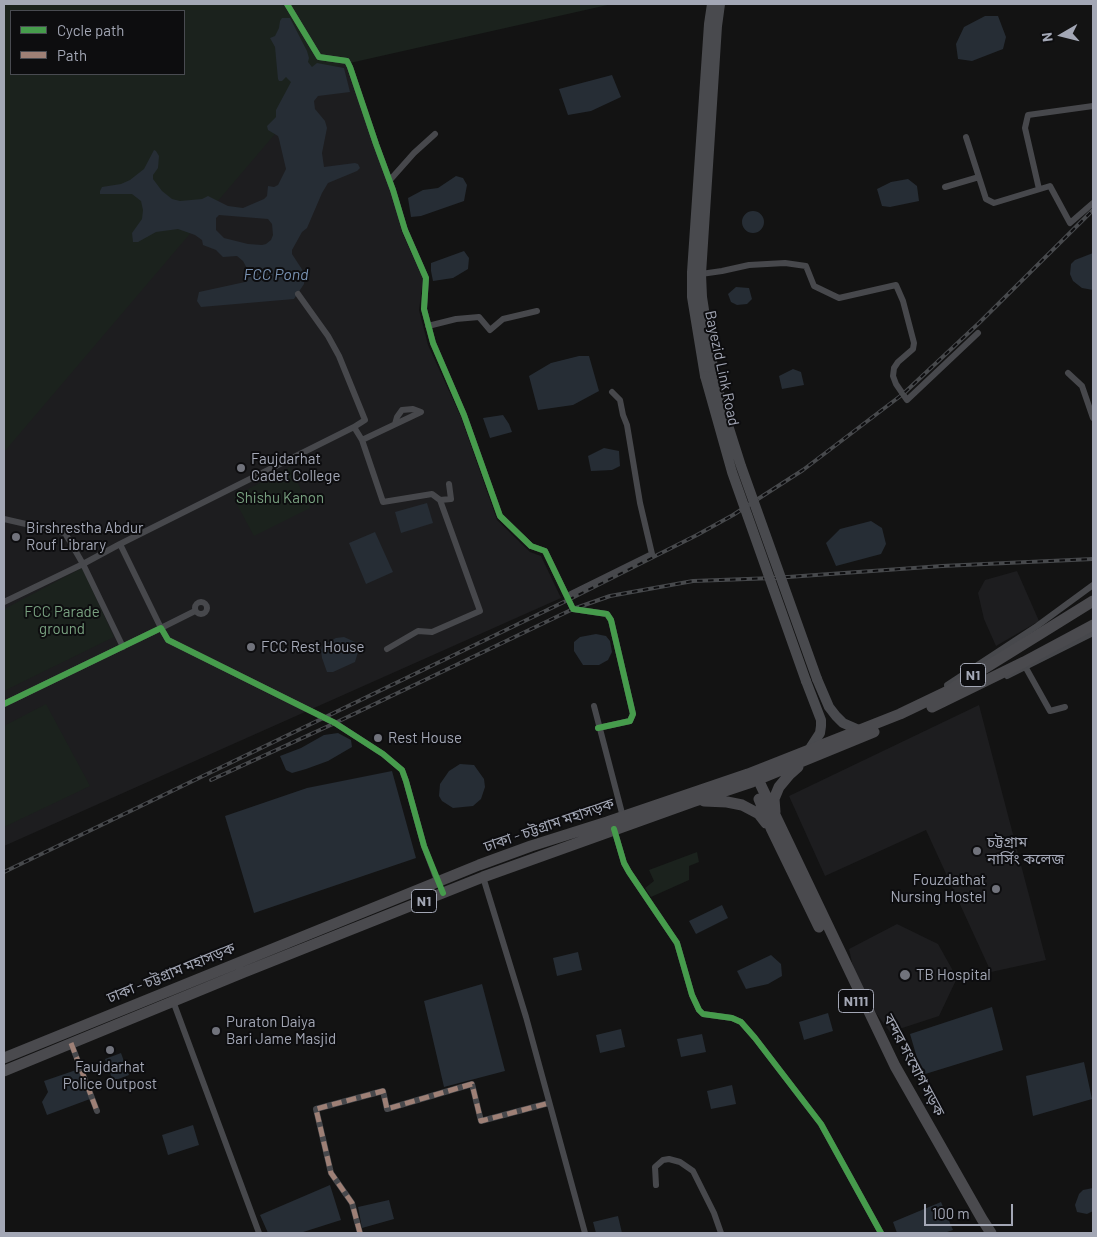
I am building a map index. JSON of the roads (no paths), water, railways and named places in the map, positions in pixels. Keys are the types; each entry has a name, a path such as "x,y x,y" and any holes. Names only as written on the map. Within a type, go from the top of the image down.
{"highway":[{"name":"ঢাকা - চট্টগ্রাম মহাসড়ক","path":"4,1071 483,877 692,802 928,709 1093,601"},
{"name":"ঢাকা - চট্টগ্রাম মহাসড়ক","path":"808,755 859,730 950,694 1093,625"},
{"path":"774,826 773,806 779,787 808,755"},
{"name":"ঢাকা - চট্টগ্রাম মহাসড়ক","path":"4,1058 238,961 531,846 753,777"},
{"name":"বন্দর সংযোগ সড়ক","path":"753,777 774,826 890,1069 979,1228"},
{"path":"692,802 712,800 742,805 759,814 774,826"},
{"name":"বন্দর সংযোগ সড়ক","path":"774,826 895,1066 991,1233"}],"main road":[{"name":"Bayezid Link Road","path":"712,4 709,24 692,272 692,297 732,472 821,720 820,733 808,755"},
{"name":"Bayezid Link Road","path":"720,4 701,274 709,375 817,679 829,707 840,720 859,730"}],"street":[{"path":"287,4 319,57 347,61 390,180 405,230 426,278 424,310 432,343 464,415 500,516 531,546 545,551 573,609 607,614 611,620 633,714 630,721 598,728"},
{"path":"1039,189 1025,128 1028,115 1093,106"},
{"path":"390,180 414,153 435,134"},
{"path":"966,137 986,199 994,203 1050,186 1070,223 1093,203"},
{"path":"945,186 979,177"},
{"path":"701,274 749,265 785,264 806,266 814,286 839,298 896,285 903,301 914,343 913,349 894,368 893,376 907,400 978,333"},
{"path":"4,602 83,564 365,420 339,356 328,336 298,294"},
{"path":"428,326 479,317 490,330 503,319 537,311"},
{"path":"1068,373 1082,386 1093,418"},
{"path":"567,596 652,554 640,503 627,425 620,400 612,392"},
{"path":"362,440 395,424"},
{"path":"354,427 362,440 383,502 432,494 440,500 480,611 432,632 418,631 387,649"},
{"path":"440,500 453,499 449,484"},
{"path":"4,519 65,533 83,564 123,647"},
{"path":"120,544 168,640 335,723 383,754 402,770 424,846 443,893"},
{"path":"950,694 947,685 1036,626 1093,585"},
{"path":"4,704 195,611"},
{"path":"928,709 949,702 1026,668 1093,633"},
{"path":"1026,668 1050,711 1065,706"},
{"path":"594,706 598,728 623,816"},
{"path":"614,829 624,863 677,943 692,995 699,1010 703,1014 732,1018 741,1022 755,1038 821,1124 881,1233"},
{"path":"483,877 526,1017 585,1233"},
{"path":"173,1002 259,1233"},
{"path":"71,1043 97,1111"},
{"path":"360,1233 352,1203 331,1172 316,1109 383,1090 387,1109 472,1084 481,1121 549,1103"},
{"path":"656,1184 655,1167 663,1160 669,1159 680,1162 692,1171 714,1213 721,1233"}],"water":[{"path":"985,16 998,16 1006,37 1003,49 972,61 958,59 956,44 964,27"},
{"name":"FCC Pond","path":"282,18 290,18 307,51 308,62 312,67 317,63 344,68 350,92 318,96 314,101 315,109 325,121 327,128 322,153 324,167 355,163 360,168 328,183 307,228 302,232 292,250 292,254 305,274 304,284 294,299 201,307 197,301 199,292 245,282 248,279 250,274 243,261 237,256 223,257 216,250 203,245 202,240 195,235 178,229 156,232 138,242 133,242 132,233 142,219 141,201 132,194 100,194 100,191 102,187 121,184 130,180 144,169 154,150 159,156 158,168 153,175 153,179 162,191 172,199 180,201 202,199 208,196 228,206 243,208 264,199 267,196 268,186 274,187 278,185 286,169 278,136 268,130 267,126 276,117 276,110 291,82 286,77 282,81 278,79 275,47 270,38 275,36","holes":["219,215 268,219 272,224 273,235 271,240 262,245 248,244 224,238 216,230 216,218"]},
{"path":"612,75 621,97 591,111 568,115 559,89"},
{"path":"456,176 463,178 467,185 464,201 421,216 411,217 408,198 423,190 438,188"},
{"path":"908,179 917,186 919,201 890,207 882,206 877,189 891,182"},
{"path":"753,211 761,214 764,222 761,230 753,233 745,230 742,222 745,214"},
{"path":"464,251 469,258 468,269 453,278 433,281 431,263"},
{"path":"1093,253 1093,290 1082,288 1073,281 1070,274 1071,264 1075,260"},
{"path":"736,287 749,288 752,299 747,304 737,305 731,302 728,294"},
{"path":"579,356 589,356 599,391 573,405 538,410 529,376 551,363"},
{"path":"793,369 801,372 804,385 782,389 779,376"},
{"path":"503,415 512,432 490,438 483,418"},
{"path":"604,448 619,451 620,466 612,470 591,471 588,456"},
{"path":"427,503 433,523 401,533 395,512"},
{"path":"871,521 882,528 886,544 881,554 836,566 826,543 840,529"},
{"path":"375,532 393,572 366,584 349,543"},
{"path":"596,634 606,636 610,641 612,652 608,660 599,665 583,665 574,651 574,642 580,637"},
{"path":"344,637 355,642 359,649 355,662 333,672 327,672 322,658 321,650 323,645 336,638"},
{"path":"338,733 351,740 352,747 328,761 306,769 292,773 286,770 280,756 301,748 324,735"},
{"path":"460,764 474,765 484,779 485,787 481,799 473,806 453,808 442,801 439,796 440,784 449,771"},
{"path":"392,771 416,858 254,913 225,816 307,788"},
{"path":"722,905 728,918 696,934 689,921"},
{"path":"578,952 582,970 557,976 553,958"},
{"path":"771,955 781,964 782,976 768,984 746,989 737,971"},
{"path":"482,984 505,1071 444,1087 424,1001"},
{"path":"992,1007 1003,1050 922,1075 910,1034"},
{"path":"828,1013 833,1031 804,1040 799,1022"},
{"path":"621,1029 625,1047 600,1053 596,1035"},
{"path":"702,1034 706,1052 681,1057 677,1039"},
{"path":"121,1053 129,1075 113,1081 105,1059"},
{"path":"1084,1062 1092,1099 1033,1116 1026,1076"},
{"path":"79,1069 90,1099 47,1115 42,1102 48,1092 44,1081"},
{"path":"732,1085 736,1104 711,1109 707,1091"},
{"path":"193,1125 199,1145 168,1155 162,1135"},
{"path":"330,1185 341,1220 300,1233 268,1233 260,1215"},
{"path":"1093,1188 1093,1211 1087,1214 1077,1212 1075,1205 1079,1194 1083,1190"},
{"path":"389,1200 394,1219 362,1228 358,1207"},
{"path":"941,1202 953,1230 944,1233 897,1233 893,1222"},
{"path":"618,1216 622,1233 596,1233 593,1222"}],"railway":[{"path":"4,872 568,600 733,515 803,470 903,394 979,323 1093,210"},
{"path":"211,780 573,609 610,596 693,581 1093,559"}],"place":[{"name":"Faujdarhat Cadet College","path":"241,468"},
{"name":"Birshrestha Abdur Rouf Library","path":"16,537"},
{"name":"FCC Rest House","path":"251,647"},
{"name":"Rest House","path":"378,738"},
{"name":"চট্টগ্রাম নার্সিং কলেজ","path":"977,851"},
{"name":"Fouzdathat Nursing Hostel","path":"996,889"},
{"name":"TB Hospital","path":"905,975"},
{"name":"Puraton Daiya Bari Jame Masjid","path":"216,1031"},
{"name":"Faujdarhat Police Outpost","path":"110,1050"}],"park label":[{"name":"Shishu Kanon","path":"280,498"},
{"name":"FCC Parade ground","path":"62,620"}]}
